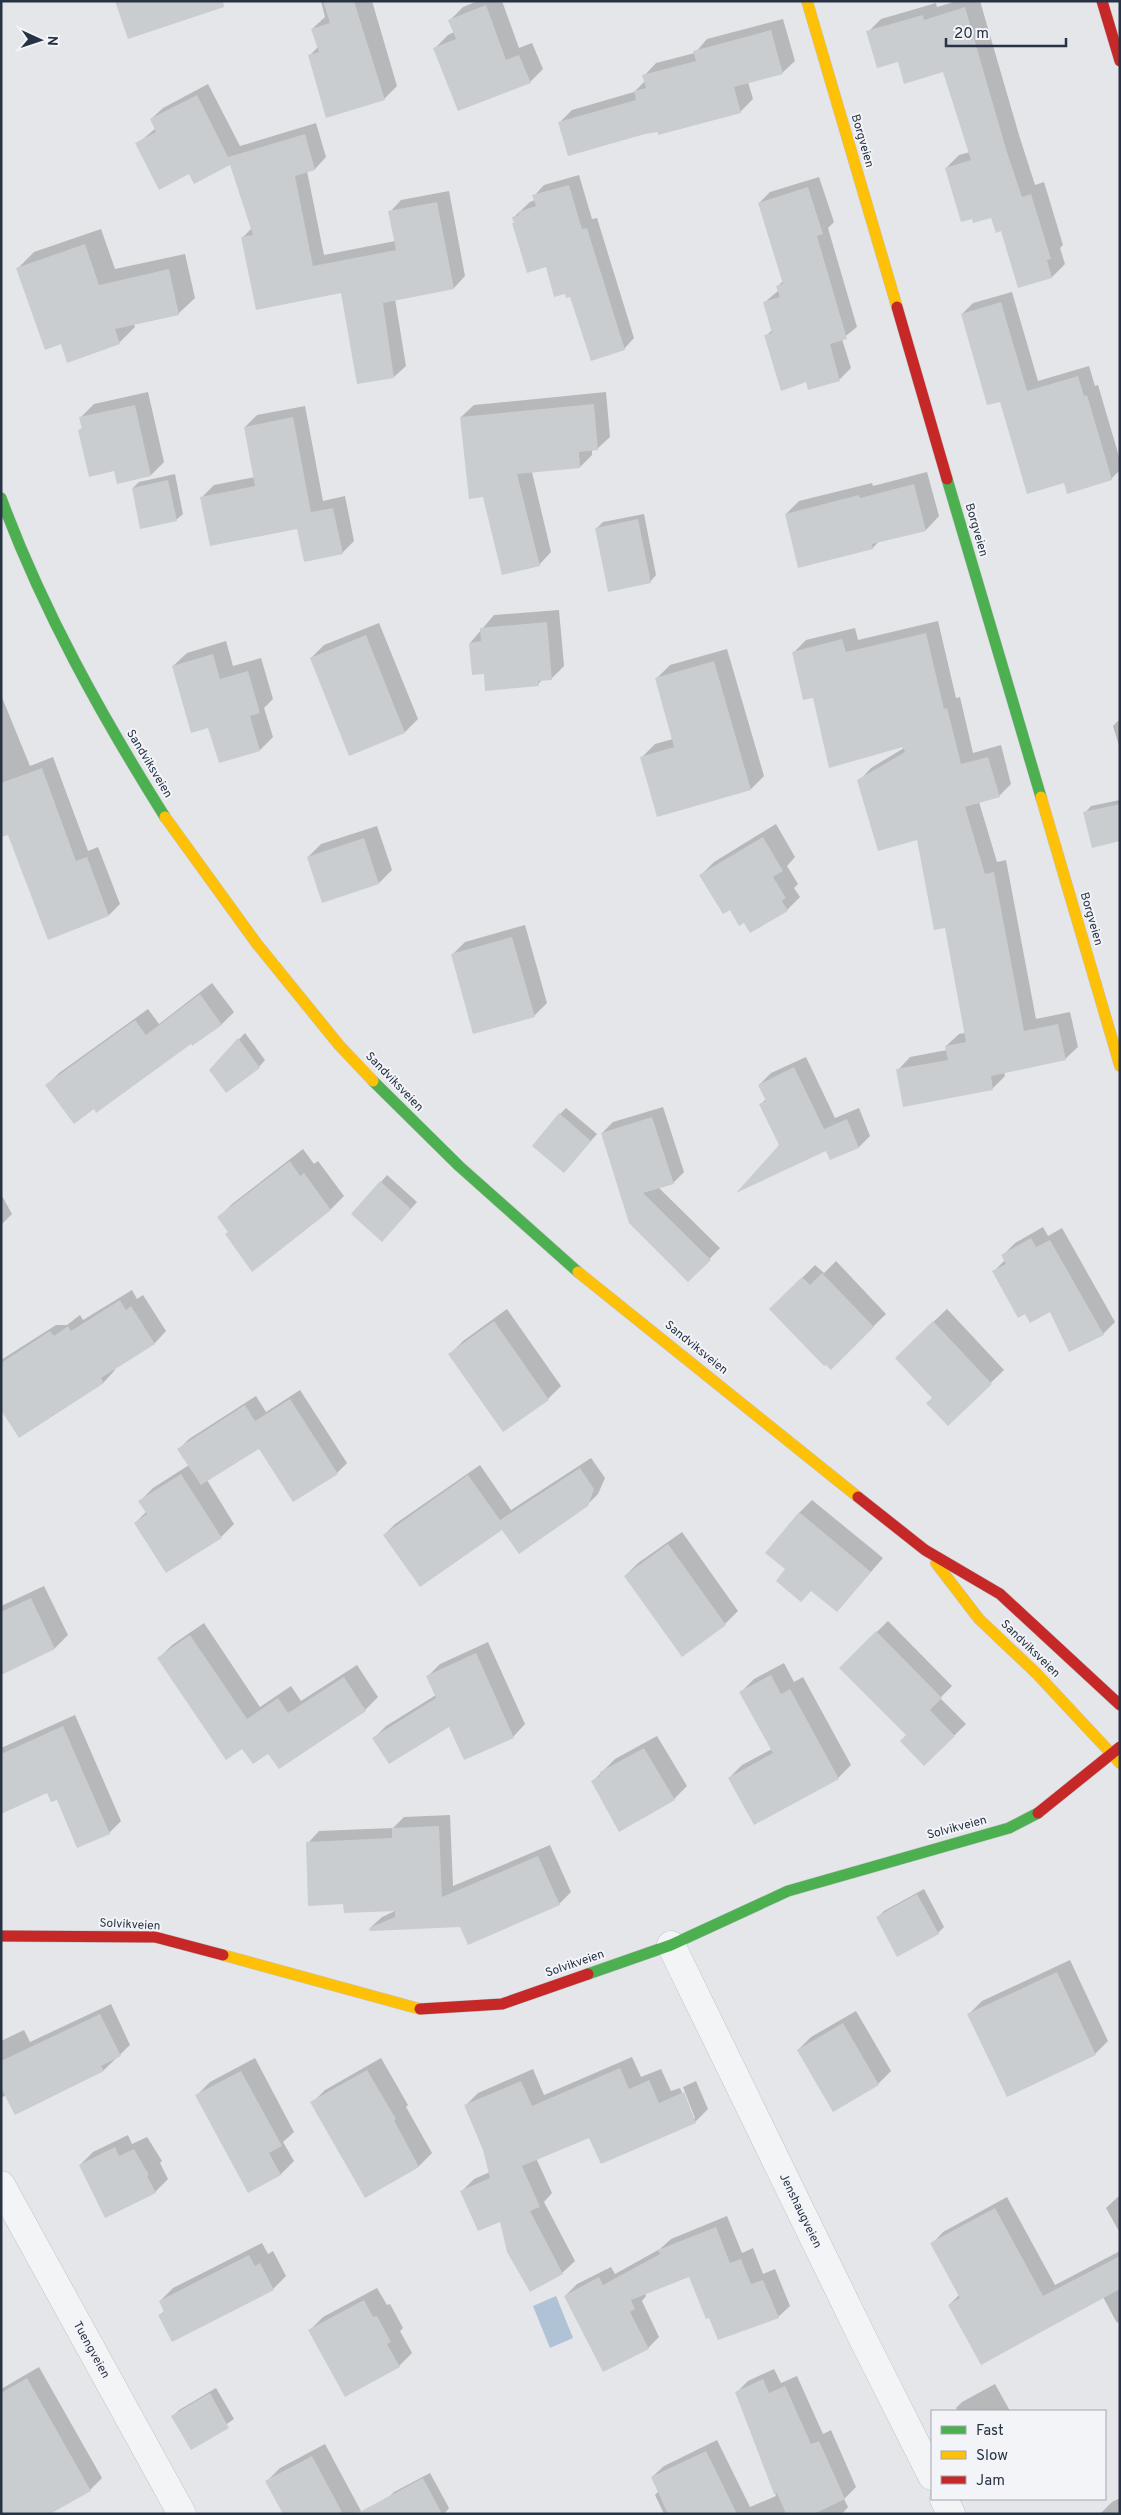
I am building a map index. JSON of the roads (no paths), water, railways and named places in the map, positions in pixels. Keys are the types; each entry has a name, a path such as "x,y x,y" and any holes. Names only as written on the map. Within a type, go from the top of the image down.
{"main road":[{"name":"Borgveien","path":"807,1 1120,1066"},
{"path":"1102,1 1120,61"},
{"name":"Sandviksveien","path":"1,498 16,538 65,646 125,753 175,833 257,944 339,1045 407,1116 459,1166 569,1265 925,1550 1000,1594 1059,1646 1120,1705"},
{"name":"Sandviksveien","path":"925,1550 980,1619 1117,1755"},
{"name":"Solvikveien","path":"1,1936 155,1937 420,2009 502,2004 670,1945 788,1890 1009,1828 1043,1810 1117,1755"}],"street":[{"name":"Jenshaugveien","path":"670,1945 864,2342 931,2474"},
{"name":"Tuengveien","path":"1,2185 182,2514"},
{"path":"944,2500 951,2514"}],"water":[{"path":"556,2296 573,2338 550,2348 533,2306"}]}
